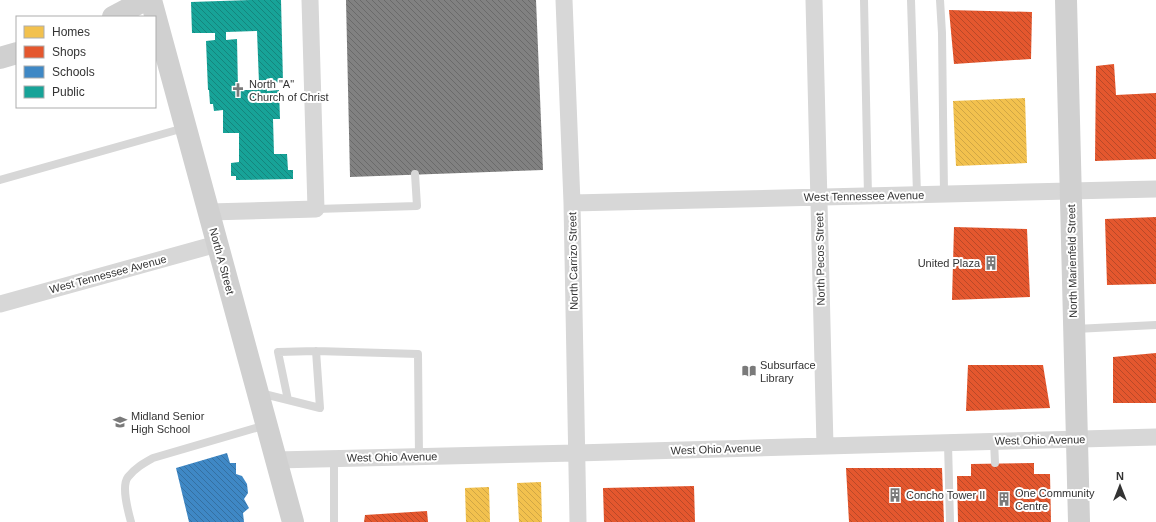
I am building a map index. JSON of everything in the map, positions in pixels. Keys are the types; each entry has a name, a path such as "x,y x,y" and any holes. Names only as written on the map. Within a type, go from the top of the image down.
{"street":[{"path":"115,16 145,0"},
{"name":"North A Street","path":"151,0 155,16"},
{"path":"209,212 316,209 310,0"},
{"name":"North Carrizo Street","path":"564,0 572,203 578,522"},
{"name":"North Pecos Street","path":"814,0 825,446"},
{"name":"North Marienfeld Street","path":"1066,0 1079,522"},
{"name":"North A Street","path":"156,18 292,522"},
{"path":"0,58 16,53"},
{"name":"West Tennessee Avenue","path":"572,203 1156,189"},
{"name":"West Tennessee Avenue","path":"0,304 217,244"},
{"name":"West Ohio Avenue","path":"276,460 1156,437"}],"lane":[{"path":"864,0 868,196"},
{"path":"911,0 917,194"},
{"path":"940,0 942,33 944,194"},
{"path":"0,180 186,127"},
{"path":"316,209 417,206 415,174"},
{"path":"1074,329 1156,325"},
{"path":"288,400 278,352 316,351 418,354 419,456"},
{"path":"258,393 320,408 316,351"},
{"path":"131,522 124,493 126,478 138,467 153,458 266,425"},
{"path":"994,442 995,464"},
{"path":"948,443 950,522"},
{"path":"334,458 334,522"}],"building: Homes":[{"path":"1025,98 1027,163 956,166 953,101"},
{"path":"541,482 542,522 519,522 517,483"},
{"path":"489,487 490,522 466,522 465,488"}],"building: Shops":[{"path":"949,10 1032,12 1031,59 954,64"},
{"path":"1114,64 1116,95 1156,93 1156,159 1095,161 1096,66"},
{"path":"1156,217 1156,284 1107,285 1105,219"},
{"name":"United Plaza","path":"954,227 1027,229 1030,297 952,300"},
{"path":"1156,353 1156,403 1113,403 1113,357"},
{"path":"968,365 1043,365 1050,408 966,411"},
{"name":"One Community Centre","path":"1034,463 1034,474 1050,474 1051,522 958,522 957,476 971,476 971,464"},
{"name":"Concho Tower II","path":"846,468 942,468 944,522 849,522"},
{"path":"694,486 695,522 604,522 603,488"},
{"path":"427,511 428,522 364,522 365,515"}],"building: Schools":[{"path":"227,453 230,463 236,463 236,474 242,476 247,484 248,493 244,499 249,508 243,513 244,522 189,522 176,468"}],"building: Public":[{"name":"North \"A\" Church of Christ","path":"281,0 283,82 267,83 267,91 279,90 280,119 273,119 274,154 287,154 288,170 293,170 293,179 236,180 236,176 231,176 231,163 239,162 239,133 223,133 223,110 214,111 213,104 210,104 206,41 215,40 215,33 192,33 191,2","holes":["257,31 258,90 238,90 237,39 226,40 226,32"]}],"building: Other":[{"path":"346,0 536,0 543,170 350,177"}],"place":[{"name":"North \"A\" Church of Christ","path":"238,90"},
{"name":"United Plaza","path":"991,263"},
{"name":"Subsurface Library","path":"749,371"},
{"name":"Midland Senior High School","path":"120,422"},
{"name":"Concho Tower II","path":"895,495"},
{"name":"One Community Centre","path":"1004,499"}]}
